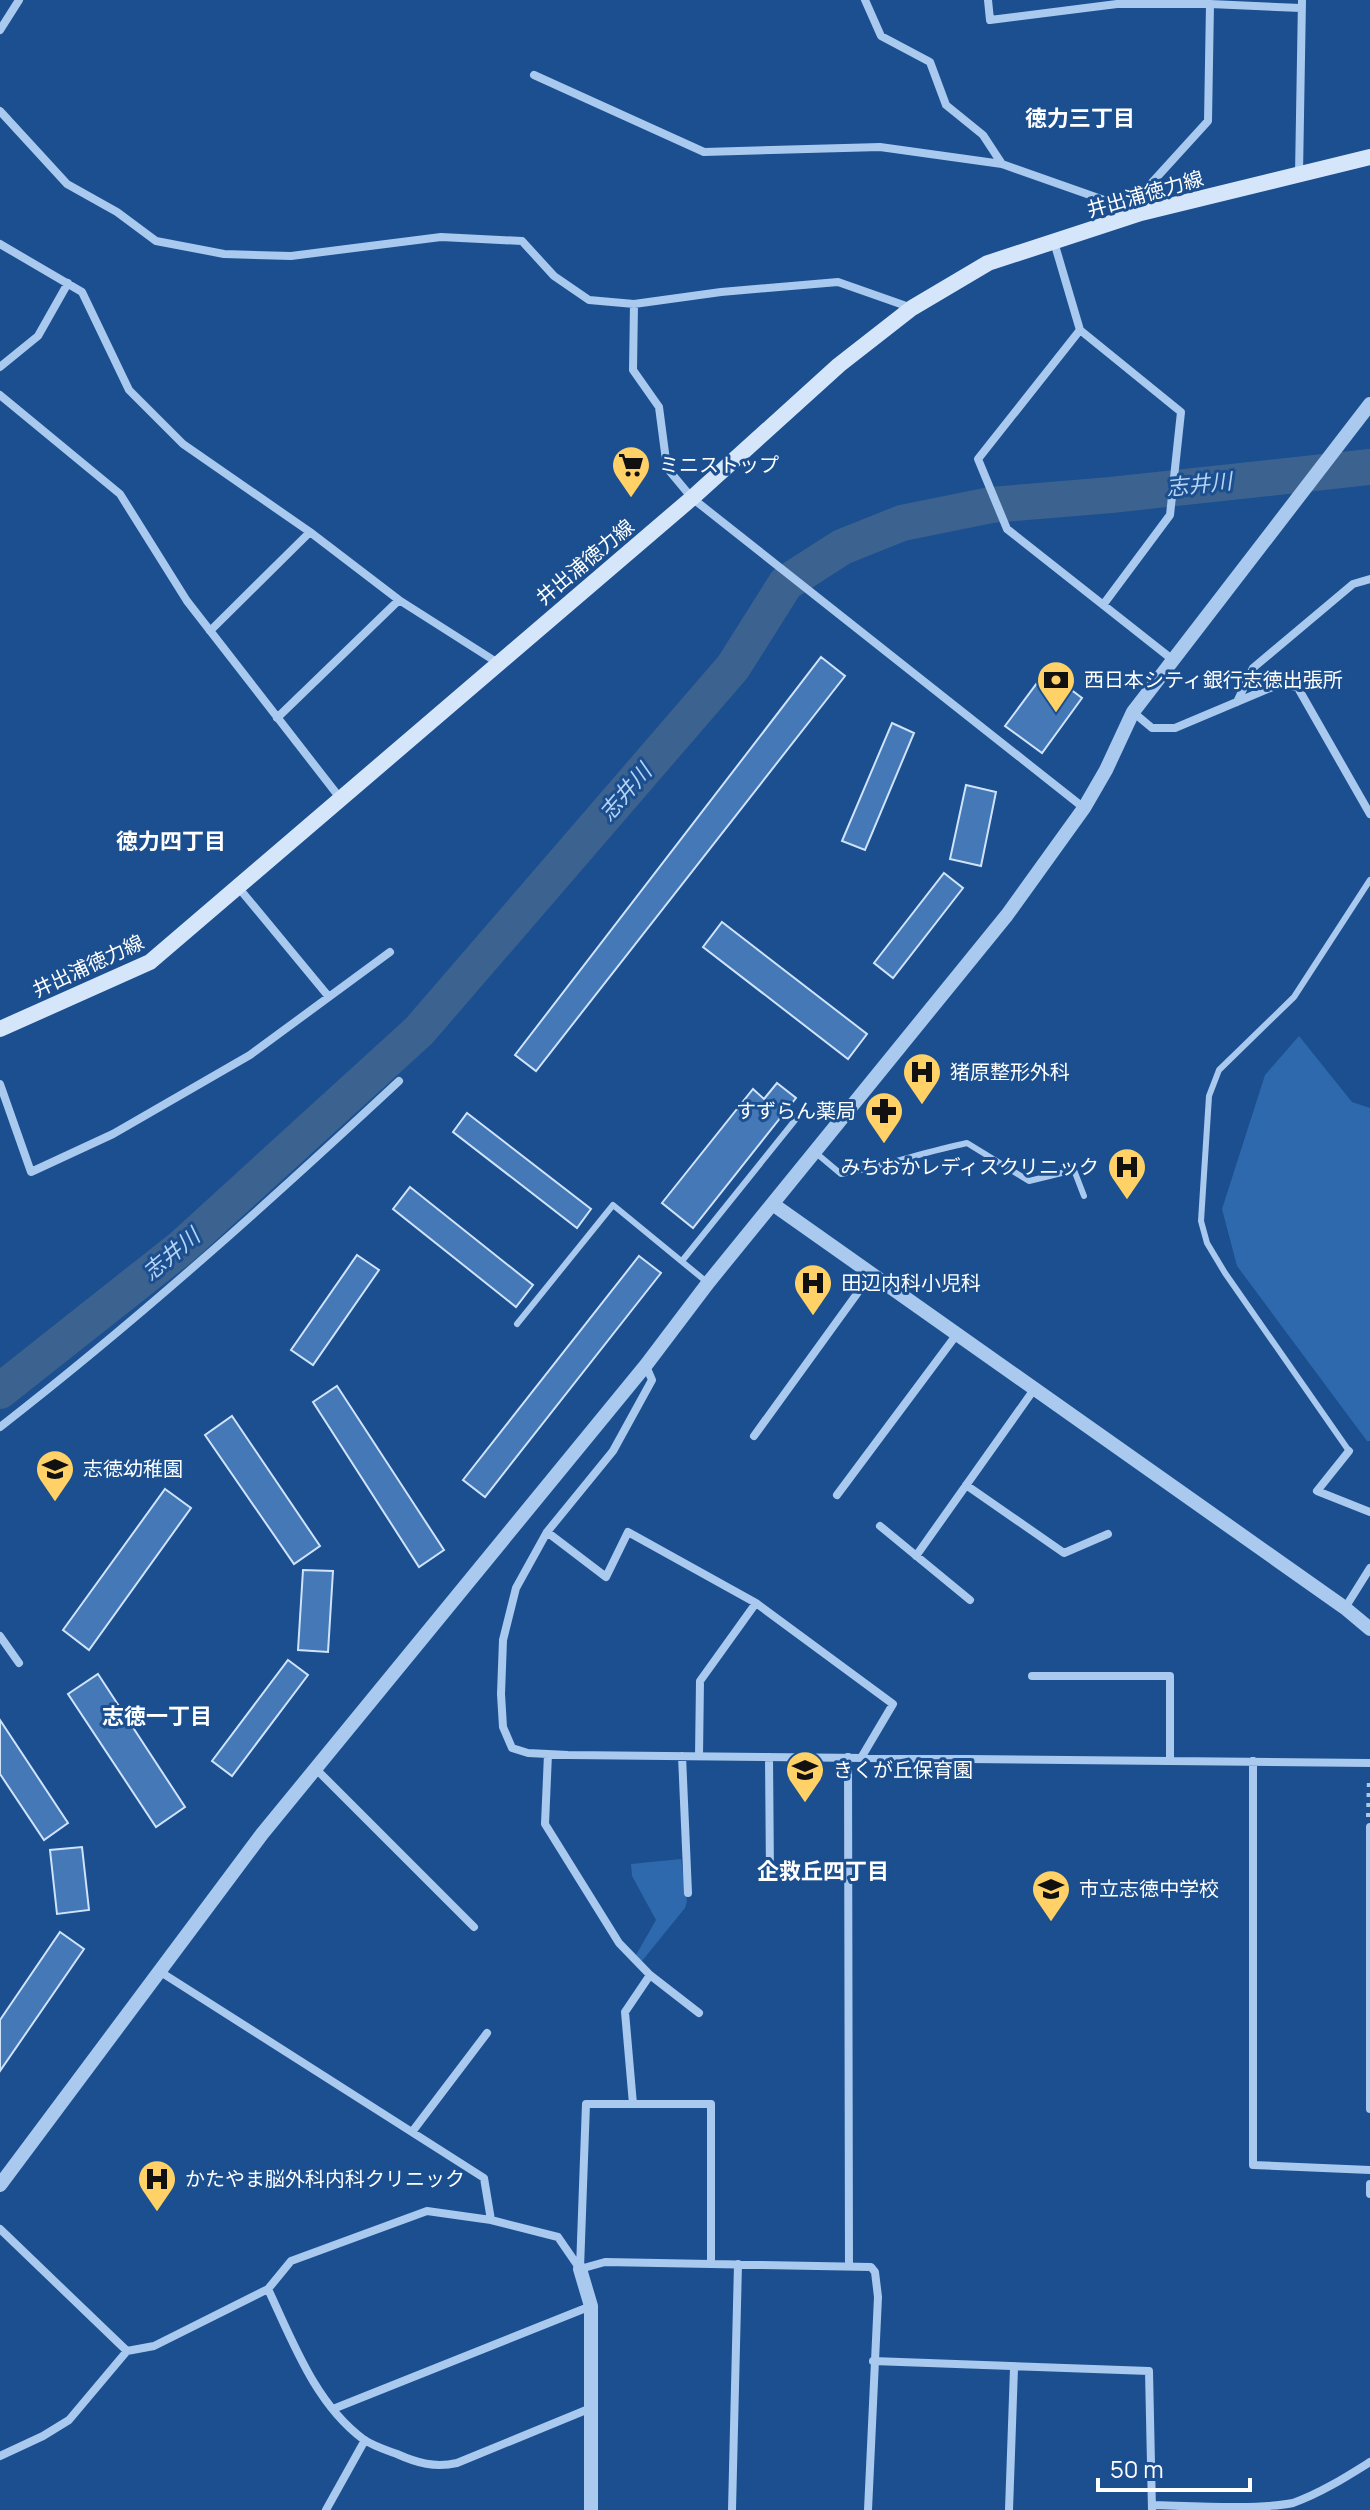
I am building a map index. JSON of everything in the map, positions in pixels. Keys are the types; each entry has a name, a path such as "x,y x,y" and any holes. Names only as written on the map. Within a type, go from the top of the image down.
{"main road":[{"name":"井出浦徳力線","path":"0,1029 150,962 692,498 839,365 912,308 988,263 1054,241 1141,213 1370,157"}],"street":[{"path":"0,30 19,0"},
{"path":"865,0 881,36 930,62 946,105 983,135 1002,164"},
{"path":"988,0 990,20 1117,4 1302,4 1299,175"},
{"path":"534,75 704,152 880,147 1002,164 1141,213 1147,188 1208,121 1210,4"},
{"path":"0,111 67,184 117,212 156,241 224,254 291,256 441,237 522,241 554,276 589,300 634,304 721,292 838,282 912,308"},
{"path":"1054,241 1080,330 1181,412 1170,515 1103,605"},
{"path":"0,244 82,292 129,390 183,444 310,532 399,600 498,663"},
{"path":"0,367 38,336 68,283"},
{"path":"634,304 633,370 659,407 667,468 692,498 1084,808"},
{"path":"1080,330 978,459 1007,529 1173,660"},
{"path":"0,395 120,494 164,568 340,798"},
{"path":"0,2185 315,1768 646,1365 708,1283 1007,915 1084,808 1133,712 1370,404"},
{"path":"210,631 310,532"},
{"path":"1237,702 1253,668 1353,584 1370,579"},
{"path":"277,718 399,600"},
{"path":"1133,712 1152,728 1175,728 1282,683 1298,688 1370,814"},
{"path":"238,887 329,997"},
{"path":"0,1084 31,1172 113,1134 250,1055 390,952"},
{"path":"0,1427 62,1379 265,1206 399,1081"},
{"path":"774,1205 1345,1608 1370,1629"},
{"path":"754,1436 872,1273"},
{"path":"837,1495 957,1334"},
{"path":"646,1365 652,1380 613,1451 547,1532 516,1588 503,1640 501,1694 503,1727 512,1748 548,1754 1370,1763"},
{"path":"916,1556 1035,1388"},
{"path":"1349,1451 1317,1491 1370,1512"},
{"path":"966,1485 1064,1553 1108,1534"},
{"path":"880,1526 970,1600"},
{"path":"547,1532 606,1577 628,1532 756,1603 893,1704 861,1758"},
{"path":"1345,1608 1370,1568"},
{"path":"699,1756 700,1681 756,1603"},
{"path":"0,1636 19,1663"},
{"path":"1032,1676 1170,1676 1170,1761"},
{"path":"548,1754 545,1824 619,1943 650,1975 699,2013"},
{"path":"682,1756 688,1893"},
{"path":"769,1757 770,1874"},
{"path":"848,1757 849,2266"},
{"path":"1253,1761 1253,2165 1370,2170"},
{"path":"315,1768 474,1927"},
{"path":"1369,1827 1370,2109"},
{"path":"159,1971 484,2178 491,2220"},
{"path":"633,2104 625,2012 650,1975"},
{"path":"412,2132 487,2033"},
{"path":"580,2269 586,2104 711,2104 711,2264"},
{"path":"1370,2184 1370,2194"},
{"path":"0,2456 69,2420 127,2351 154,2346 268,2289 291,2261 427,2211 491,2220 558,2237 580,2269 591,2306 591,2510"},
{"path":"0,2229 127,2351"},
{"path":"580,2269 605,2262 871,2267 875,2272 878,2297 868,2510"},
{"path":"732,2510 738,2264"},
{"path":"268,2289 303,2364 333,2409 365,2440 410,2460 433,2466 445,2465 593,2407"},
{"path":"333,2409 591,2306"},
{"path":"873,2361 1149,2371 1152,2507 1266,2508 1293,2503 1332,2485 1370,2462"},
{"path":"1009,2510 1014,2368"},
{"path":"326,2510 365,2440"}],"lane":[{"path":"1349,1451 1225,1273 1207,1243 1201,1221 1209,1096 1219,1070 1294,997 1370,880"},
{"path":"682,1261 804,1109"},
{"path":"816,1153 841,1174 885,1166 932,1150 967,1143 1029,1181 1074,1170 1084,1196"},
{"path":"517,1324 613,1205 708,1283"}],"path":[{"path":"1369,1827 1370,1763"}],"shaded area":[{"path":"1299,1036 1352,1102 1370,1108 1370,1441 1237,1266 1222,1209 1265,1075"},
{"path":"681,1859 687,1901 685,1908 642,1961 636,1955 656,1920 632,1876 631,1864"}],"building":[{"path":"821,657 845,676 536,1071 515,1055"},
{"path":"1046,671 1082,698 1042,753 1005,726"},
{"path":"892,723 914,733 865,850 842,841"},
{"path":"966,785 996,792 981,866 950,859"},
{"path":"944,873 963,888 893,978 874,963"},
{"path":"722,922 867,1034 848,1059 703,947"},
{"path":"777,1083 796,1098 693,1228 662,1203 753,1089 764,1099"},
{"path":"467,1113 591,1209 577,1228 453,1132"},
{"path":"410,1187 533,1285 516,1307 393,1209"},
{"path":"357,1255 379,1270 313,1365 291,1350"},
{"path":"639,1256 661,1273 485,1497 463,1480"},
{"path":"337,1386 444,1550 419,1567 313,1402"},
{"path":"232,1416 320,1546 294,1564 205,1435"},
{"path":"165,1489 191,1508 89,1650 63,1630"},
{"path":"303,1570 333,1571 328,1652 298,1650"},
{"path":"288,1660 308,1675 232,1776 212,1761"},
{"path":"98,1674 185,1807 156,1827 68,1694"},
{"path":"0,1720 68,1823 44,1840 0,1774"},
{"path":"82,1847 89,1910 57,1914 50,1850"},
{"path":"60,1932 84,1949 0,2071 0,2020"}],"waterway":[{"name":"志井川","path":"0,1391 182,1247 419,1031 733,667 786,583 842,547 902,523 991,505 1370,467"}],"place":[{"name":"ミニストップ","path":"631,499"},
{"name":"西日本シティ銀行志徳出張所","path":"1056,714"},
{"name":"猪原整形外科","path":"922,1106"},
{"name":"すずらん薬局","path":"884,1145"},
{"name":"みちおかレディスクリニック","path":"1127,1201"},
{"name":"田辺内科小児科","path":"813,1317"},
{"name":"志徳幼稚園","path":"55,1503"},
{"name":"きくが丘保育園","path":"805,1804"},
{"name":"市立志徳中学校","path":"1051,1923"},
{"name":"かたやま脳外科内科クリニック","path":"157,2213"}],"district":[{"name":"徳力三丁目","path":"1080,118"},
{"name":"徳力四丁目","path":"171,841"},
{"name":"志徳一丁目","path":"157,1716"},
{"name":"企救丘四丁目","path":"823,1871"}]}
